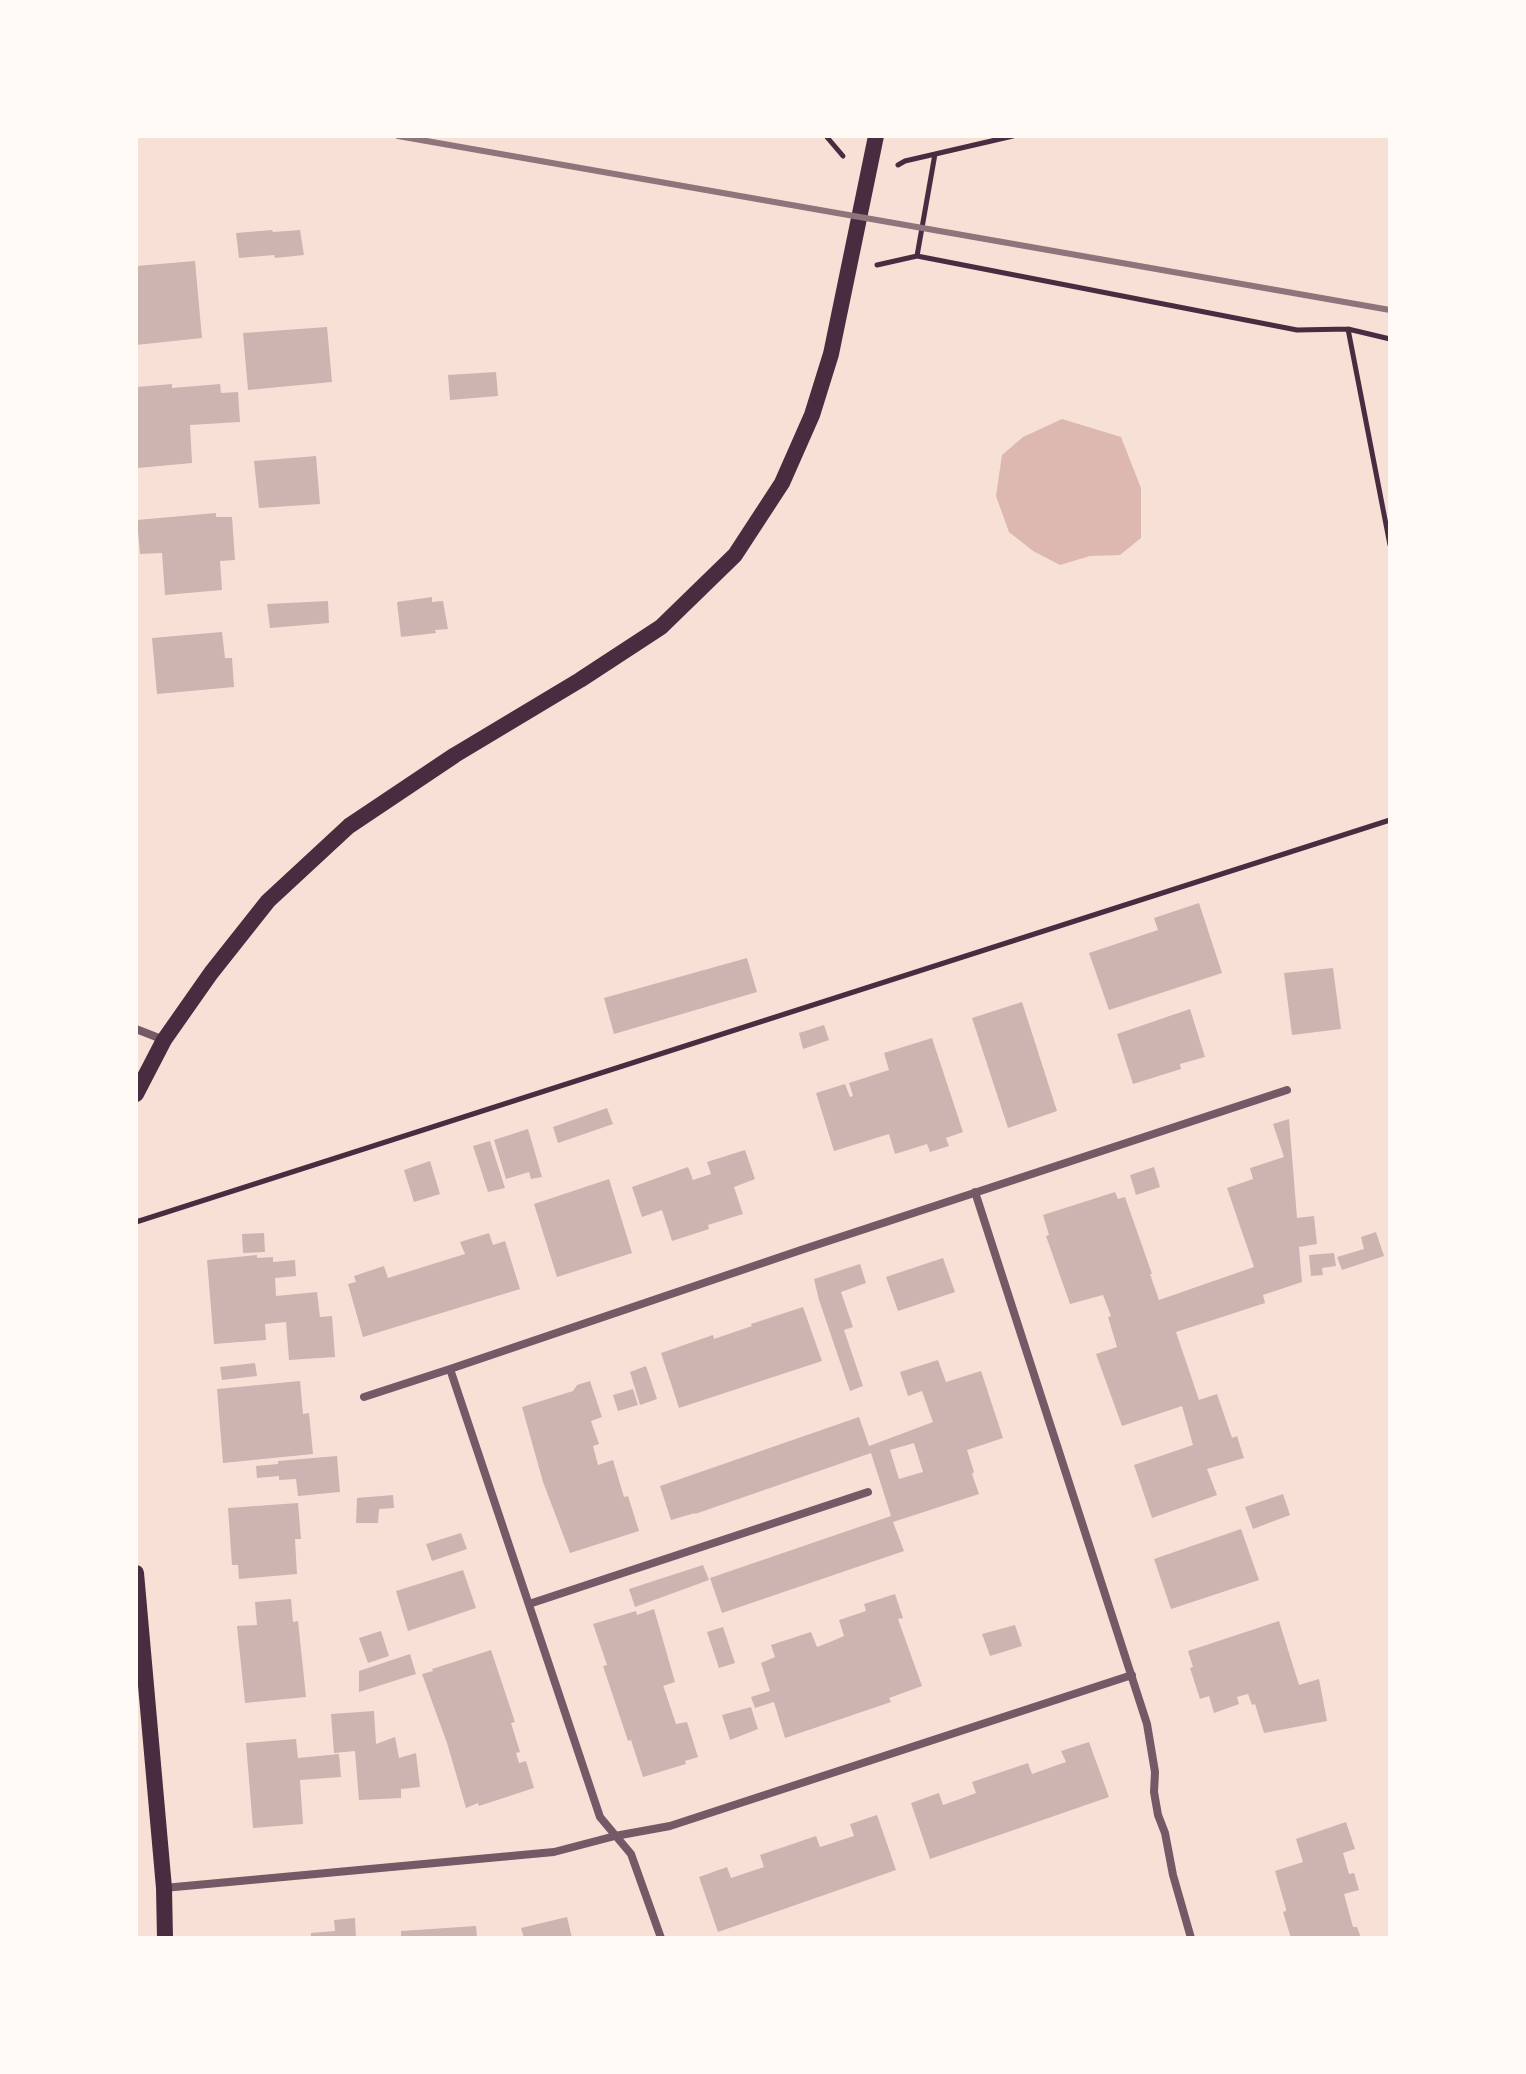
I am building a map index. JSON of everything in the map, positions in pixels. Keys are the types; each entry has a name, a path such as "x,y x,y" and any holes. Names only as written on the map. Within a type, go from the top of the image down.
{"main road":[{"path":"136,1094 164,1040 211,973 268,901 349,826 455,755 661,627 735,555 782,483 812,415 831,354 876,136"},
{"path":"136,1573 164,1888 165,1938"}],"street":[{"path":"136,1029 164,1040"},
{"path":"364,1397 1287,1090"},
{"path":"975,1192 1147,1724 1158,1815 1191,1938"},
{"path":"450,1369 600,1817 631,1854 661,1938"},
{"path":"529,1604 868,1492"},
{"path":"164,1888 554,1852 670,1826 1132,1675"}],"path":[{"path":"866,185 905,161 1013,136"},
{"path":"917,256 935,154"},
{"path":"849,272 917,256 1297,330 1348,329 1390,339"},
{"path":"1348,329 1390,545"},
{"path":"136,1222 1390,820"}],"shaded area":[{"path":"1062,419 1121,437 1141,488 1141,538 1120,555 1090,556 1060,565 1033,551 1009,532 996,496 1002,455 1023,437"}],"building":[{"path":"300,230 304,255 239,258 236,233"},
{"path":"195,261 202,338 136,345 136,266"},
{"path":"327,327 332,382 248,390 243,333"},
{"path":"496,372 498,396 450,400 448,375"},
{"path":"172,384 172,388 220,384 221,393 238,392 240,422 190,425 192,463 138,468 136,387"},
{"path":"316,456 320,504 259,508 254,461"},
{"path":"216,513 216,517 232,517 235,560 220,561 222,590 165,595 162,553 140,554 137,520"},
{"path":"432,597 432,602 443,601 448,629 401,637 397,602"},
{"path":"328,601 329,623 270,628 267,604"},
{"path":"222,632 225,658 232,658 234,687 157,694 152,638"},
{"path":"1199,903 1222,973 1109,1010 1089,953 1158,930 1154,918"},
{"path":"747,958 757,992 614,1034 604,998"},
{"path":"1333,968 1341,1029 1292,1035 1284,973"},
{"path":"1022,1002 1057,1111 1008,1128 972,1018"},
{"path":"1190,1009 1205,1057 1180,1064 1181,1069 1133,1084 1117,1034"},
{"path":"824,1025 829,1040 803,1049 799,1033"},
{"path":"932,1038 963,1132 946,1138 949,1146 930,1152 927,1144 895,1154 889,1134 834,1151 816,1093 845,1084 850,1097 853,1096 849,1083 889,1070 884,1053"},
{"path":"607,1108 613,1124 558,1143 553,1127"},
{"path":"1289,1119 1297,1218 1314,1216 1317,1244 1299,1247 1302,1282 1263,1295 1265,1303 1176,1332 1199,1400 1217,1394 1232,1438 1237,1436 1244,1458 1207,1469 1217,1495 1152,1518 1134,1465 1193,1445 1182,1406 1122,1426 1096,1354 1117,1347 1108,1317 1111,1316 1103,1295 1070,1304 1046,1236 1049,1235 1043,1215 1115,1192 1118,1199 1125,1197 1159,1300 1254,1267 1227,1188 1253,1179 1250,1168 1284,1157 1273,1124"},
{"path":"528,1129 542,1177 531,1179 529,1172 506,1179 494,1140"},
{"path":"490,1141 505,1188 488,1192 473,1146"},
{"path":"745,1150 755,1179 734,1187 743,1214 672,1241 662,1210 642,1217 632,1187 688,1167 693,1180 711,1174 707,1162"},
{"path":"430,1161 440,1194 414,1202 404,1170"},
{"path":"1154,1167 1160,1187 1136,1195 1130,1175"},
{"path":"609,1179 632,1253 557,1277 534,1204"},
{"path":"1376,1232 1384,1256 1342,1270 1337,1257 1364,1249 1361,1237"},
{"path":"264,1233 265,1252 243,1253 242,1234"},
{"path":"489,1233 493,1245 505,1241 520,1289 363,1337 348,1284 356,1282 354,1276 384,1266 388,1278 465,1254 460,1242"},
{"path":"1334,1253 1336,1266 1322,1268 1323,1275 1311,1276 1309,1255"},
{"path":"257,1255 257,1258 273,1257 273,1262 295,1260 296,1276 275,1278 276,1296 317,1292 320,1317 332,1316 335,1357 289,1360 286,1322 265,1324 266,1340 214,1344 207,1260"},
{"path":"943,1258 955,1292 898,1311 886,1277"},
{"path":"860,1264 866,1283 841,1292 853,1327 844,1330 863,1386 850,1391 814,1279"},
{"path":"803,1307 822,1361 679,1408 661,1353 713,1335 714,1339"},
{"path":"938,1360 946,1382 981,1371 1003,1438 967,1450 979,1494 893,1522 904,1551 722,1613 710,1578 891,1516 871,1453 671,1520 660,1486 859,1417 869,1446 933,1422 922,1391 908,1396 900,1372","holes":["914,1443 923,1472 899,1479 890,1450"]},
{"path":"255,1363 257,1376 222,1380 220,1367"},
{"path":"646,1366 657,1399 640,1405 630,1372"},
{"path":"300,1381 303,1414 309,1413 313,1454 223,1463 217,1389"},
{"path":"590,1381 602,1417 591,1421 599,1444 593,1446 598,1465 613,1460 639,1531 570,1553 543,1482 522,1407 573,1391 577,1385"},
{"path":"633,1389 638,1405 618,1411 613,1395"},
{"path":"337,1456 340,1492 298,1496 296,1479 279,1480 279,1476 257,1478 256,1466"},
{"path":"1283,1494 1290,1515 1253,1529 1245,1507"},
{"path":"393,1495 394,1508 379,1509 378,1523 356,1523 357,1498"},
{"path":"298,1503 301,1539 295,1539 297,1574 239,1579 238,1565 232,1565 228,1508"},
{"path":"1241,1529 1259,1580 1171,1609 1154,1559"},
{"path":"461,1533 467,1549 432,1561 426,1544"},
{"path":"703,1565 709,1580 635,1607 629,1589"},
{"path":"463,1570 476,1608 408,1631 396,1591"},
{"path":"895,1594 903,1618 898,1619 922,1686 889,1698 891,1702 785,1738 774,1702 755,1708 751,1697 770,1691 761,1663 775,1657 771,1645 811,1632 817,1647 830,1642 844,1636 839,1620 866,1611 864,1604"},
{"path":"291,1599 293,1622 298,1621 306,1697 245,1703 237,1626 257,1625 255,1602"},
{"path":"654,1609 675,1682 663,1686 676,1724 687,1722 698,1757 685,1761 686,1764 643,1777 603,1666 607,1665 593,1624"},
{"path":"1279,1621 1299,1685 1319,1679 1327,1721 1264,1733 1255,1704 1252,1705 1248,1694 1237,1697 1239,1704 1214,1713 1209,1696 1200,1699 1188,1651"},
{"path":"1015,1625 1022,1646 990,1656 982,1634"},
{"path":"723,1627 735,1663 719,1668 707,1632"},
{"path":"381,1631 389,1656 368,1663 359,1638"},
{"path":"491,1650 515,1722 511,1723 520,1752 516,1753 519,1763 526,1761 534,1788 466,1808 422,1674"},
{"path":"410,1654 416,1674 359,1692 359,1671"},
{"path":"751,1707 758,1729 730,1740 722,1715"},
{"path":"374,1711 376,1744 395,1737 399,1758 416,1753 420,1787 401,1789 401,1798 359,1800 355,1751 334,1753 331,1714"},
{"path":"296,1739 298,1758 339,1754 341,1777 300,1780 303,1824 253,1828 246,1743"},
{"path":"1089,1742 1109,1797 930,1859 911,1803 939,1793 943,1805 976,1793 972,1782 1028,1763 1032,1774 1066,1762 1061,1751"},
{"path":"877,1815 896,1870 718,1932 699,1877 727,1867 731,1878 764,1867 760,1855 816,1836 820,1847 854,1836 850,1824"},
{"path":"1346,1822 1355,1849 1343,1853 1349,1874 1354,1873 1359,1890 1344,1894 1353,1927 1357,1927 1361,1938 1291,1938 1275,1871 1303,1862 1296,1839"},
{"path":"567,1917 572,1938 524,1938 521,1928"},
{"path":"355,1918 356,1938 311,1938 311,1933 335,1931 334,1920"},
{"path":"476,1926 477,1938 401,1938 401,1931"}],"railway":[{"path":"398,136 1390,310"}]}
